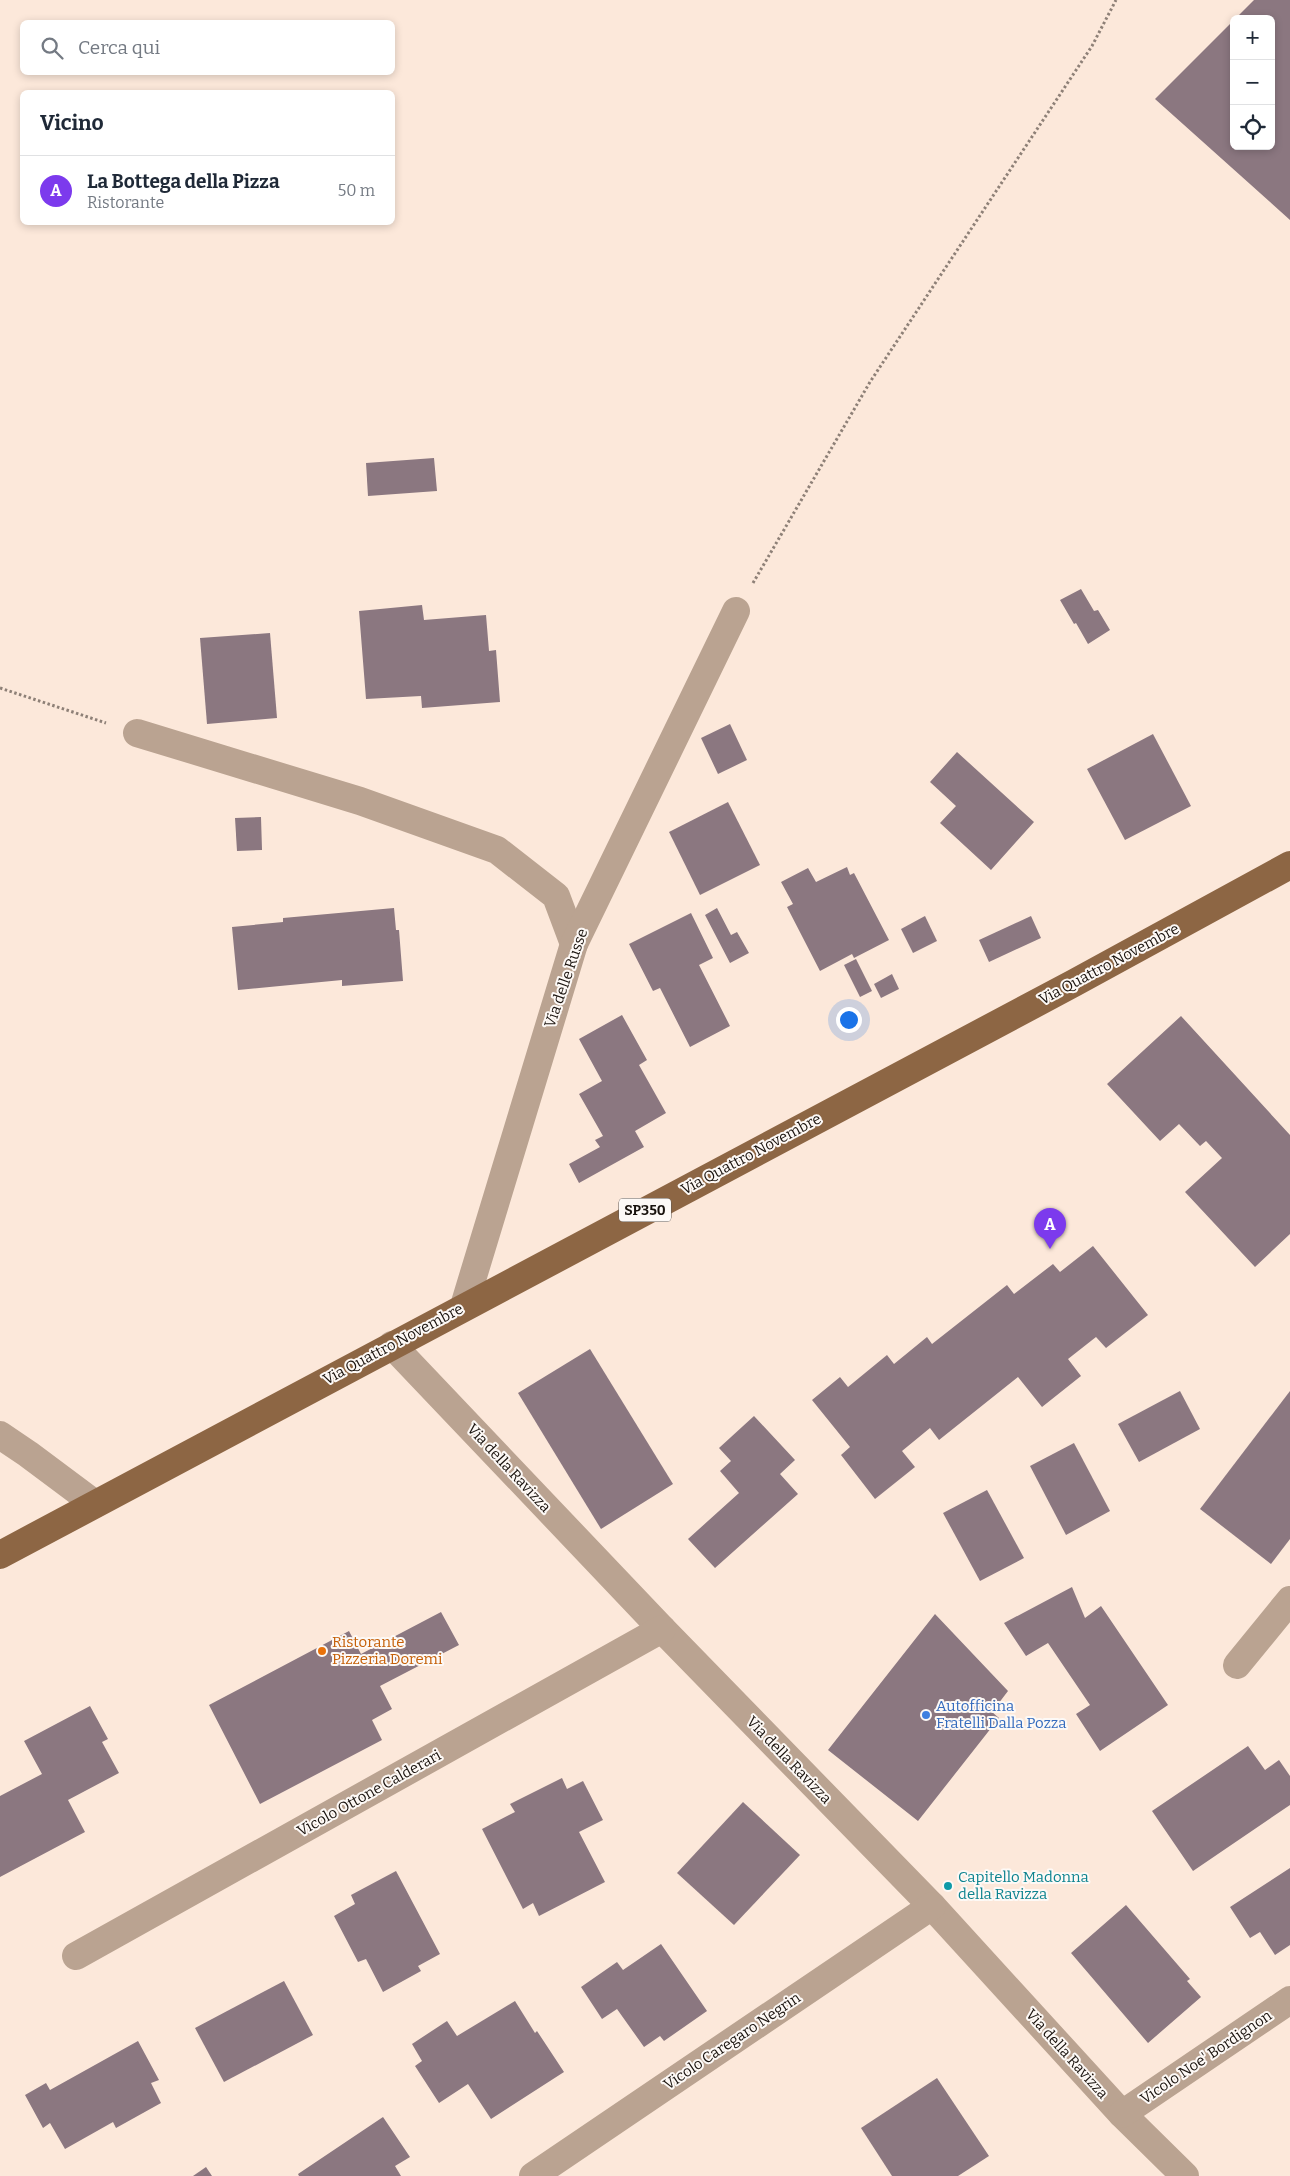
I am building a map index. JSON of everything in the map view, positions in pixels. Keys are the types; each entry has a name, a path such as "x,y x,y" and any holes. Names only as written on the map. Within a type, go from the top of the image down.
{"main road":[{"name":"Via Quattro Novembre","path":"0,1555 464,1306 1065,988 1290,865"}],"street":[{"name":"Via delle Russe","path":"464,1306 574,944 736,612"},
{"path":"138,733 360,802 497,850 556,896 574,944"},
{"name":"Via della Ravizza","path":"392,1345 662,1630 932,1906 1122,2114 1185,2176"},
{"path":"0,1436 28,1454 95,1504"},
{"path":"1237,1665 1290,1600"},
{"name":"Vicolo Ottone Calderari","path":"76,1956 662,1630"},
{"name":"Vicolo Caregaro Negrin","path":"533,2176 932,1906"},
{"name":"Vicolo Noe' Bordignon","path":"1122,2114 1290,2000"}],"path":[{"path":"736,612 870,382 1092,46 1116,0"},
{"path":"0,688 138,733"}],"building":[{"path":"1254,0 1290,0 1290,220 1155,99 1230,24 1230,150 1275,150 1275,15 1239,15"},
{"path":"434,458 437,491 368,496 366,463"},
{"path":"1081,589 1094,611 1098,610 1110,630 1088,644 1060,600"},
{"path":"422,605 424,620 486,615 489,651 496,650 500,702 422,708 421,696 366,699 359,611"},
{"path":"270,633 277,718 207,724 200,638"},
{"path":"730,724 747,760 718,774 701,738"},
{"path":"1153,734 1191,806 1125,840 1087,769"},
{"path":"957,752 1034,822 991,870 940,823 956,806 930,782"},
{"path":"728,802 760,865 700,895 669,832"},
{"path":"261,817 262,850 237,851 235,818"},
{"path":"847,867 850,875 854,873 889,940 854,958 852,954 820,971 787,907 793,904 781,882 808,868 816,882"},
{"path":"394,908 396,930 399,930 403,981 342,986 342,980 238,990 232,927 283,922 283,918"},
{"path":"717,908 731,935 737,932 749,953 730,963 705,915"},
{"path":"691,913 713,958 699,965 730,1026 690,1047 660,988 653,991 629,944"},
{"path":"925,916 937,941 913,953 901,929"},
{"path":"1031,916 1041,938 989,962 979,940"},
{"path":"856,959 872,991 860,997 844,965"},
{"path":"892,974 899,989 881,998 874,984"},
{"path":"622,1015 647,1060 639,1065 666,1113 635,1131 644,1147 579,1183 569,1164 600,1147 595,1140 603,1136 579,1094 602,1081 579,1039"},
{"path":"1181,1016 1290,1135 1290,1234 1255,1267 1185,1192 1222,1158 1206,1141 1200,1146 1179,1124 1160,1141 1107,1084"},
{"path":"1093,1246 1148,1315 1106,1348 1096,1337 1068,1359 1081,1376 1042,1407 1018,1377 939,1440 930,1428 902,1451 915,1467 875,1499 841,1455 850,1447 812,1400 840,1377 848,1387 887,1355 894,1364 927,1337 932,1344 1007,1285 1014,1294 1053,1264 1060,1272"},
{"path":"590,1349 673,1484 601,1529 518,1393"},
{"path":"1180,1391 1200,1429 1139,1462 1118,1424"},
{"path":"1290,1391 1290,1539 1271,1564 1200,1509"},
{"path":"754,1416 795,1460 780,1474 798,1494 715,1568 688,1539 739,1493 720,1471 731,1461 719,1448"},
{"path":"1074,1443 1110,1511 1066,1535 1030,1466"},
{"path":"987,1490 1024,1558 980,1581 943,1513"},
{"path":"1072,1587 1085,1618 1101,1606 1168,1705 1100,1751 1076,1714 1090,1705 1048,1643 1026,1656 1004,1623"},
{"path":"441,1612 459,1645 380,1686 392,1709 372,1720 382,1740 260,1804 209,1705 349,1631 361,1654"},
{"name":"Autofficina Fratelli Dalla Pozza","path":"935,1614 1008,1691 992,1712 999,1718 918,1821 828,1750"},
{"path":"90,1706 108,1739 102,1742 119,1773 68,1800 85,1832 0,1877 0,1796 42,1774 24,1741"},
{"path":"1248,1746 1265,1770 1279,1760 1290,1776 1290,1805 1193,1871 1152,1811"},
{"path":"562,1778 567,1789 583,1781 603,1820 579,1832 605,1882 539,1916 533,1903 523,1909 482,1829 515,1812 510,1804"},
{"path":"743,1802 800,1855 734,1925 677,1873"},
{"path":"1290,1868 1290,1945 1275,1955 1260,1932 1250,1938 1230,1907"},
{"path":"396,1871 440,1954 418,1966 421,1971 383,1992 366,1959 358,1962 334,1916 355,1904 351,1895"},
{"path":"1126,1905 1190,1979 1187,1981 1201,1997 1148,2043 1071,1953"},
{"path":"661,1944 707,2011 664,2041 660,2036 644,2047 617,2009 602,2019 581,1987 617,1962 623,1970"},
{"path":"284,1981 313,2035 224,2082 195,2028"},
{"path":"515,2001 535,2033 537,2031 564,2072 491,2119 468,2084 439,2103 415,2066 422,2061 412,2044 447,2021 457,2036"},
{"path":"138,2041 159,2080 151,2083 161,2103 116,2128 113,2122 65,2149 50,2123 43,2128 25,2095 46,2083 50,2090"},
{"path":"937,2078 989,2156 958,2176 892,2176 861,2128"},
{"path":"383,2117 410,2157 395,2166 401,2176 299,2176 298,2174"},
{"path":"206,2167 212,2176 193,2176"}],"place":[{"name":"La Bottega della Pizza","path":"1050,1249"},
{"name":"Ristorante Pizzeria Doremi","path":"322,1651"},
{"name":"Autofficina Fratelli Dalla Pozza","path":"926,1715"},
{"name":"Capitello Madonna della Ravizza","path":"948,1886"}]}
